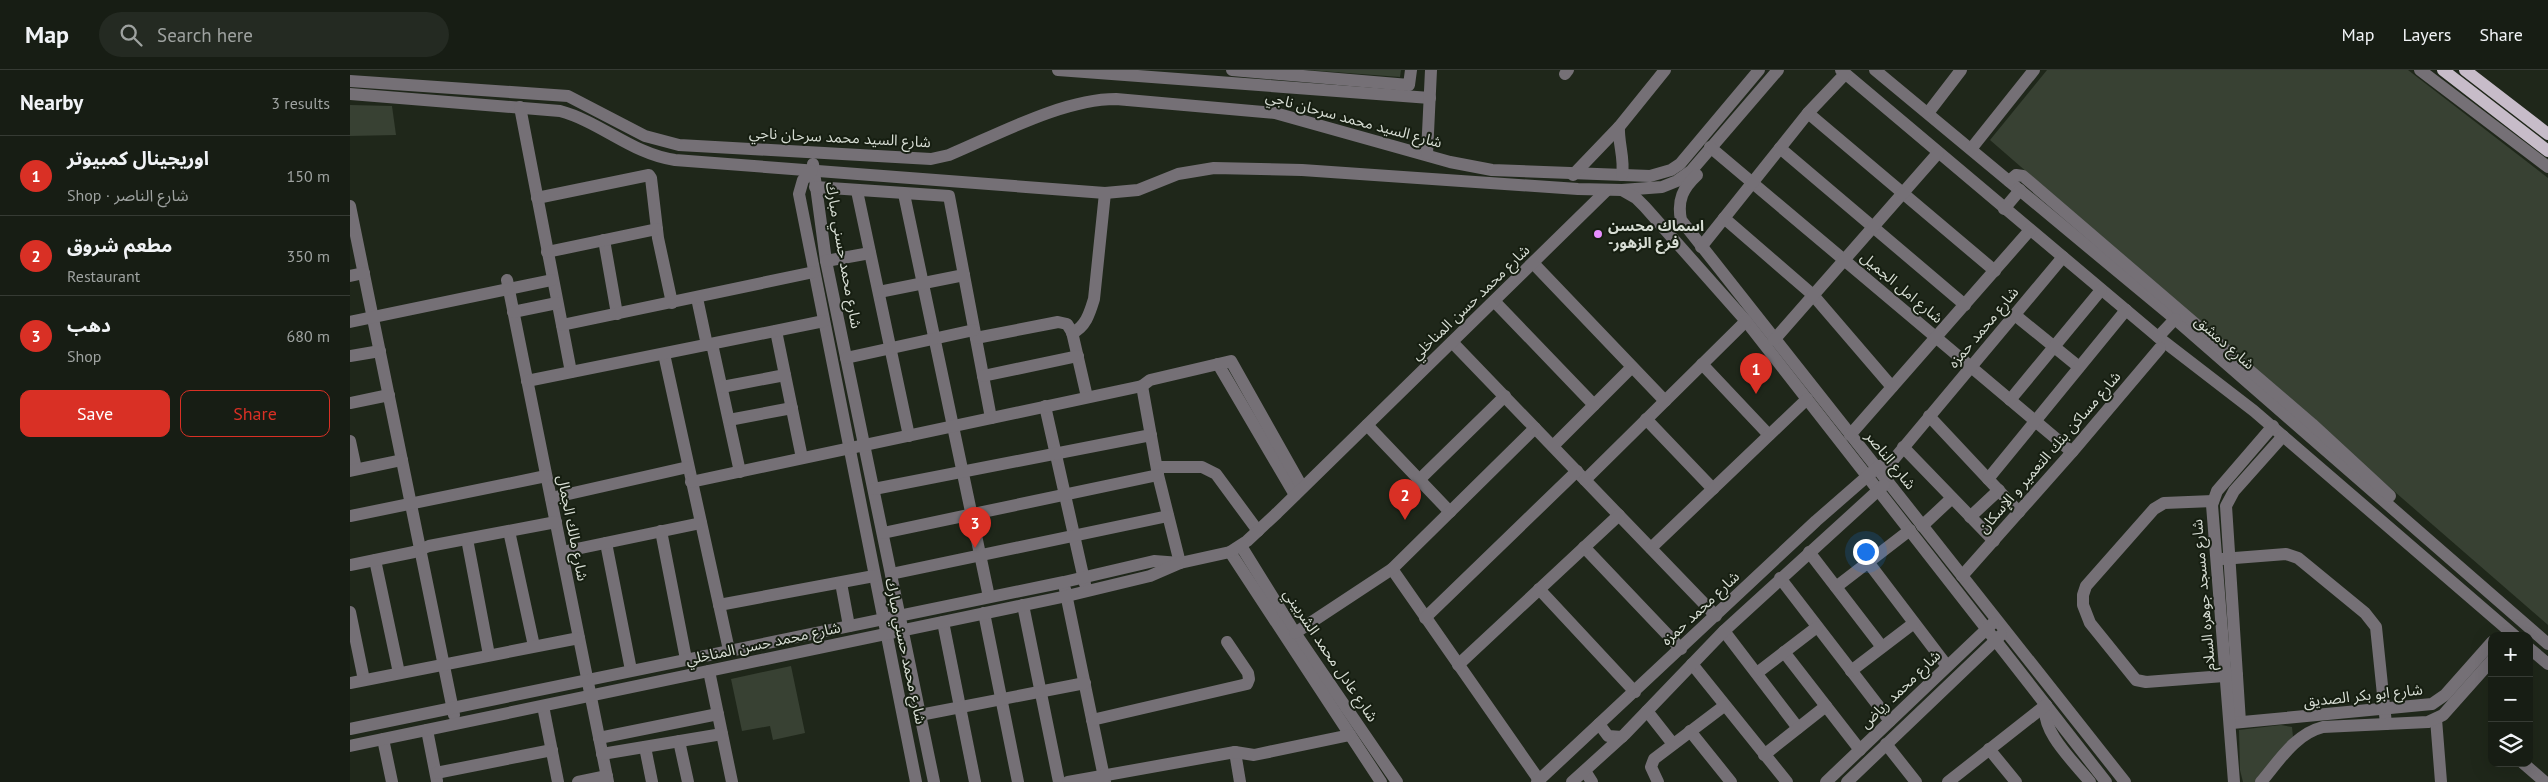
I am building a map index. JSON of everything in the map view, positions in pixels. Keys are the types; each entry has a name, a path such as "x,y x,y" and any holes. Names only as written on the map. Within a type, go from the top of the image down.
{"main road":[{"path":"2443,70 2527,143 2548,151"},
{"path":"2465,70 2548,134"}],"street":[{"path":"1058,70 1430,98"},
{"path":"1232,70 1298,73 1409,85 1410,70"},
{"path":"1426,154 1431,70"},
{"path":"1573,175 1619,127 1665,70"},
{"path":"1619,127 1619,144 1623,163 1622,175 1650,176 1671,170 1687,156 1759,70"},
{"path":"350,94 520,107 568,113 639,150 666,159 812,171 1105,193 1138,190 1187,171 1214,168 1302,170 1622,190 1662,187 1677,181 1691,171 1778,70"},
{"name":"شارع دمشق","path":"1876,70 2020,190 2092,242 2175,319 2308,428 2548,644"},
{"path":"1928,114 1961,70"},
{"path":"1971,149 2034,70"},
{"path":"2420,70 2527,143 2548,167"},
{"path":"1701,247 1843,72 2126,310 2159,343 2273,426 2507,632"},
{"name":"شارع السيد محمد سرحان ناجي","path":"350,81 563,95 574,98 645,136 667,143 922,160 940,158 1073,105 1095,100 1116,99 1276,113 1459,164 1492,170 1573,175 1622,175"},
{"path":"1737,96 1748,105"},
{"path":"520,107 571,372"},
{"path":"1808,113 1995,271"},
{"path":"1780,148 1965,305"},
{"name":"شارع امل الجميل","path":"1709,149 1753,183 2072,452"},
{"name":"شارع الناصر","path":"1709,149 1701,170 1685,188 1680,206 1681,220 1878,470 1883,486 1910,530 2106,782"},
{"path":"812,171 814,153"},
{"path":"1774,340 1938,153"},
{"path":"1459,164 1459,180"},
{"name":"شارع محمد حسني مبارك","path":"812,171 826,261 934,782"},
{"name":"شارع محمد حسني مبارك","path":"812,171 803,180 799,194 848,448 916,782"},
{"path":"537,198 647,174 651,178 657,229 672,303"},
{"path":"2009,181 2016,174 2023,176 2092,242 2308,428"},
{"path":"815,187 949,196 991,418"},
{"name":"شارع محمد حسن المناخلي","path":"350,746 1067,596 1158,573 1180,563 1235,549 1258,531 1607,190"},
{"name":"شارع الناصر","path":"1622,190 1636,198 1645,207 1746,321 1807,399 1878,470"},
{"path":"2004,209 2020,190"},
{"path":"857,191 909,436"},
{"path":"1072,333 1079,330 1089,315 1094,299 1105,193"},
{"path":"904,194 989,597"},
{"path":"350,206 455,724"},
{"path":"1724,218 1813,295 1892,387"},
{"path":"547,252 657,229"},
{"path":"1850,434 2030,230"},
{"path":"604,240 617,314"},
{"path":"826,261 870,253"},
{"name":"شارع محمد حمزه","path":"1538,781 1816,521 1903,447 2063,257"},
{"path":"1533,263 1665,401"},
{"path":"562,325 814,272"},
{"path":"350,276 364,273"},
{"path":"878,292 964,275"},
{"path":"350,322 508,285 552,280"},
{"name":"شارع مالك الجمال","path":"508,285 607,779"},
{"path":"2010,400 2101,290"},
{"path":"697,298 722,388 740,472"},
{"path":"1494,301 1594,405"},
{"path":"513,312 557,303"},
{"path":"1988,478 2126,310"},
{"path":"2015,315 2079,367"},
{"name":"شارع مساكن بنك التعمير و الإسكان","path":"1962,576 2072,452 2159,343 2175,319"},
{"path":"527,381 824,321"},
{"path":"1425,618 1581,475 1646,419 1746,321"},
{"path":"846,358 935,339 1058,322 1067,324 1072,333 1087,397"},
{"path":"776,331 802,458"},
{"path":"1452,342 1716,616"},
{"path":"350,356 380,351"},
{"path":"664,354 729,650"},
{"path":"983,376 1078,356"},
{"path":"691,482 1142,386 1150,380 1231,361 1261,426 1298,491"},
{"path":"1218,364 1261,426"},
{"path":"1702,364 1769,435"},
{"path":"1553,446 1632,367"},
{"path":"722,388 785,375"},
{"path":"1142,386 1157,471 1180,563"},
{"path":"350,403 389,395"},
{"path":"1419,480 1505,396"},
{"path":"1651,548 1807,399"},
{"path":"1045,406 1076,536 1086,591"},
{"path":"729,420 792,408"},
{"path":"1929,416 2019,512"},
{"path":"1646,419 1713,489"},
{"path":"1367,425 1450,512"},
{"name":"شارع مسجد جوهره السلام","path":"2234,782 2235,723 2223,559 2213,501 2220,488 2273,426"},
{"path":"1295,632 1392,569 1535,428"},
{"path":"874,489 1151,435"},
{"name":"شارع مسجد جوهره السلام","path":"2223,559 2229,498 2284,436"},
{"path":"350,441 353,470 402,460"},
{"path":"1903,447 1994,541"},
{"path":"551,498 688,467"},
{"path":"883,533 1066,494 1157,471 1202,467 1216,474 1258,531"},
{"path":"1572,782 1622,737 1724,631 1883,486 1890,474 1878,470"},
{"path":"350,516 546,476"},
{"name":"شارع الناصر","path":"1883,486 1922,526 2125,782"},
{"path":"1970,517 1999,490"},
{"path":"1922,526 1952,498"},
{"path":"2213,501 2164,503 2154,509 2086,586 2083,605 2090,622 2136,680 2146,682 2231,676"},
{"path":"1458,665 1619,515"},
{"path":"891,574 1168,516"},
{"path":"1816,521 1828,535"},
{"path":"350,565 556,522"},
{"path":"562,552 701,523"},
{"path":"1836,587 1910,530"},
{"path":"509,531 534,646"},
{"path":"661,531 686,659"},
{"path":"467,540 489,655"},
{"path":"606,543 631,670"},
{"path":"1584,547 1681,649"},
{"name":"شارع عادل محمد الشربيني","path":"1235,549 1295,632 1314,671 1350,735 1381,782"},
{"name":"شارع عادل محمد الشربيني","path":"1235,549 1314,671 1397,782"},
{"path":"1809,552 1882,647"},
{"path":"2223,559 2286,554 2298,558 2372,619 2379,636 2386,724"},
{"path":"375,560 399,673"},
{"name":"شارع محمد حسن المناخلي","path":"350,729 1064,582 1154,561 1180,563"},
{"path":"1868,562 1947,666"},
{"path":"1392,569 1538,781"},
{"path":"719,605 874,576"},
{"path":"1780,578 1890,721"},
{"path":"841,582 849,626"},
{"path":"1064,582 1104,779"},
{"path":"1539,589 1635,692"},
{"path":"1023,605 1059,782"},
{"path":"350,612 364,680"},
{"path":"984,613 1018,782"},
{"name":"شارع محمد رياض","path":"1826,782 1996,619"},
{"path":"943,622 975,782"},
{"path":"1851,671 1914,623"},
{"path":"1757,673 1817,626"},
{"name":"شارع محمد رياض","path":"1848,782 2005,630"},
{"path":"1724,631 1798,728"},
{"path":"350,683 579,638"},
{"path":"1092,720 1247,684 1250,679 1248,673 1227,642"},
{"name":"شارع ابو بكر الصديق","path":"2235,723 2424,706 2439,701 2488,646"},
{"path":"2533,651 2548,664"},
{"path":"1784,652 1860,750"},
{"path":"1692,664 1787,782"},
{"path":"2441,782 2436,719 2443,715 2488,664"},
{"path":"709,671 732,782"},
{"path":"920,716 1085,683"},
{"path":"1948,782 2046,705"},
{"path":"2046,705 2044,716 2048,729 2090,782"},
{"path":"543,706 558,782"},
{"path":"1658,782 1652,772 1651,763 1657,756 1724,706"},
{"path":"1764,755 1826,706"},
{"path":"1647,711 1673,744"},
{"path":"599,738 718,714"},
{"path":"2290,718 2297,728 2297,740"},
{"name":"شارع ابو بكر الصديق","path":"2261,782 2297,740 2307,732 2323,727 2428,722 2436,719"},
{"path":"1599,724 1608,736 1622,737"},
{"path":"427,730 437,778 552,750"},
{"path":"1690,731 1731,782"},
{"path":"602,754 722,734"},
{"path":"1068,782 1104,779 1235,752 1254,754 1350,735"},
{"path":"383,739 392,782"},
{"path":"679,741 688,782"},
{"path":"1886,744 1916,782"},
{"path":"645,747 652,782"},
{"path":"1989,749 2016,782"},
{"path":"1235,752 1240,782"},
{"path":"2528,767 2545,782"},
{"path":"1585,771 1592,782"},
{"path":"578,782 607,779"}],"green space":[{"path":"1308,70 1401,70 1400,77"},
{"path":"2047,70 2408,70 2548,178 2548,625 1990,140"},
{"path":"350,105 392,106 396,135 350,136"},
{"path":"791,666 805,733 773,740 770,726 742,731 731,679"},
{"path":"2281,725 2292,727 2293,737 2255,782 2243,782 2240,770 2239,730"}],"place":[{"name":"اسماك محسن -فرع الزهور","path":"1598,234"},
{"name":"اوريجينال كمبيوتر","path":"1756,394"},
{"name":"مطعم شروق","path":"1405,520"},
{"name":"دهب","path":"975,548"}]}
